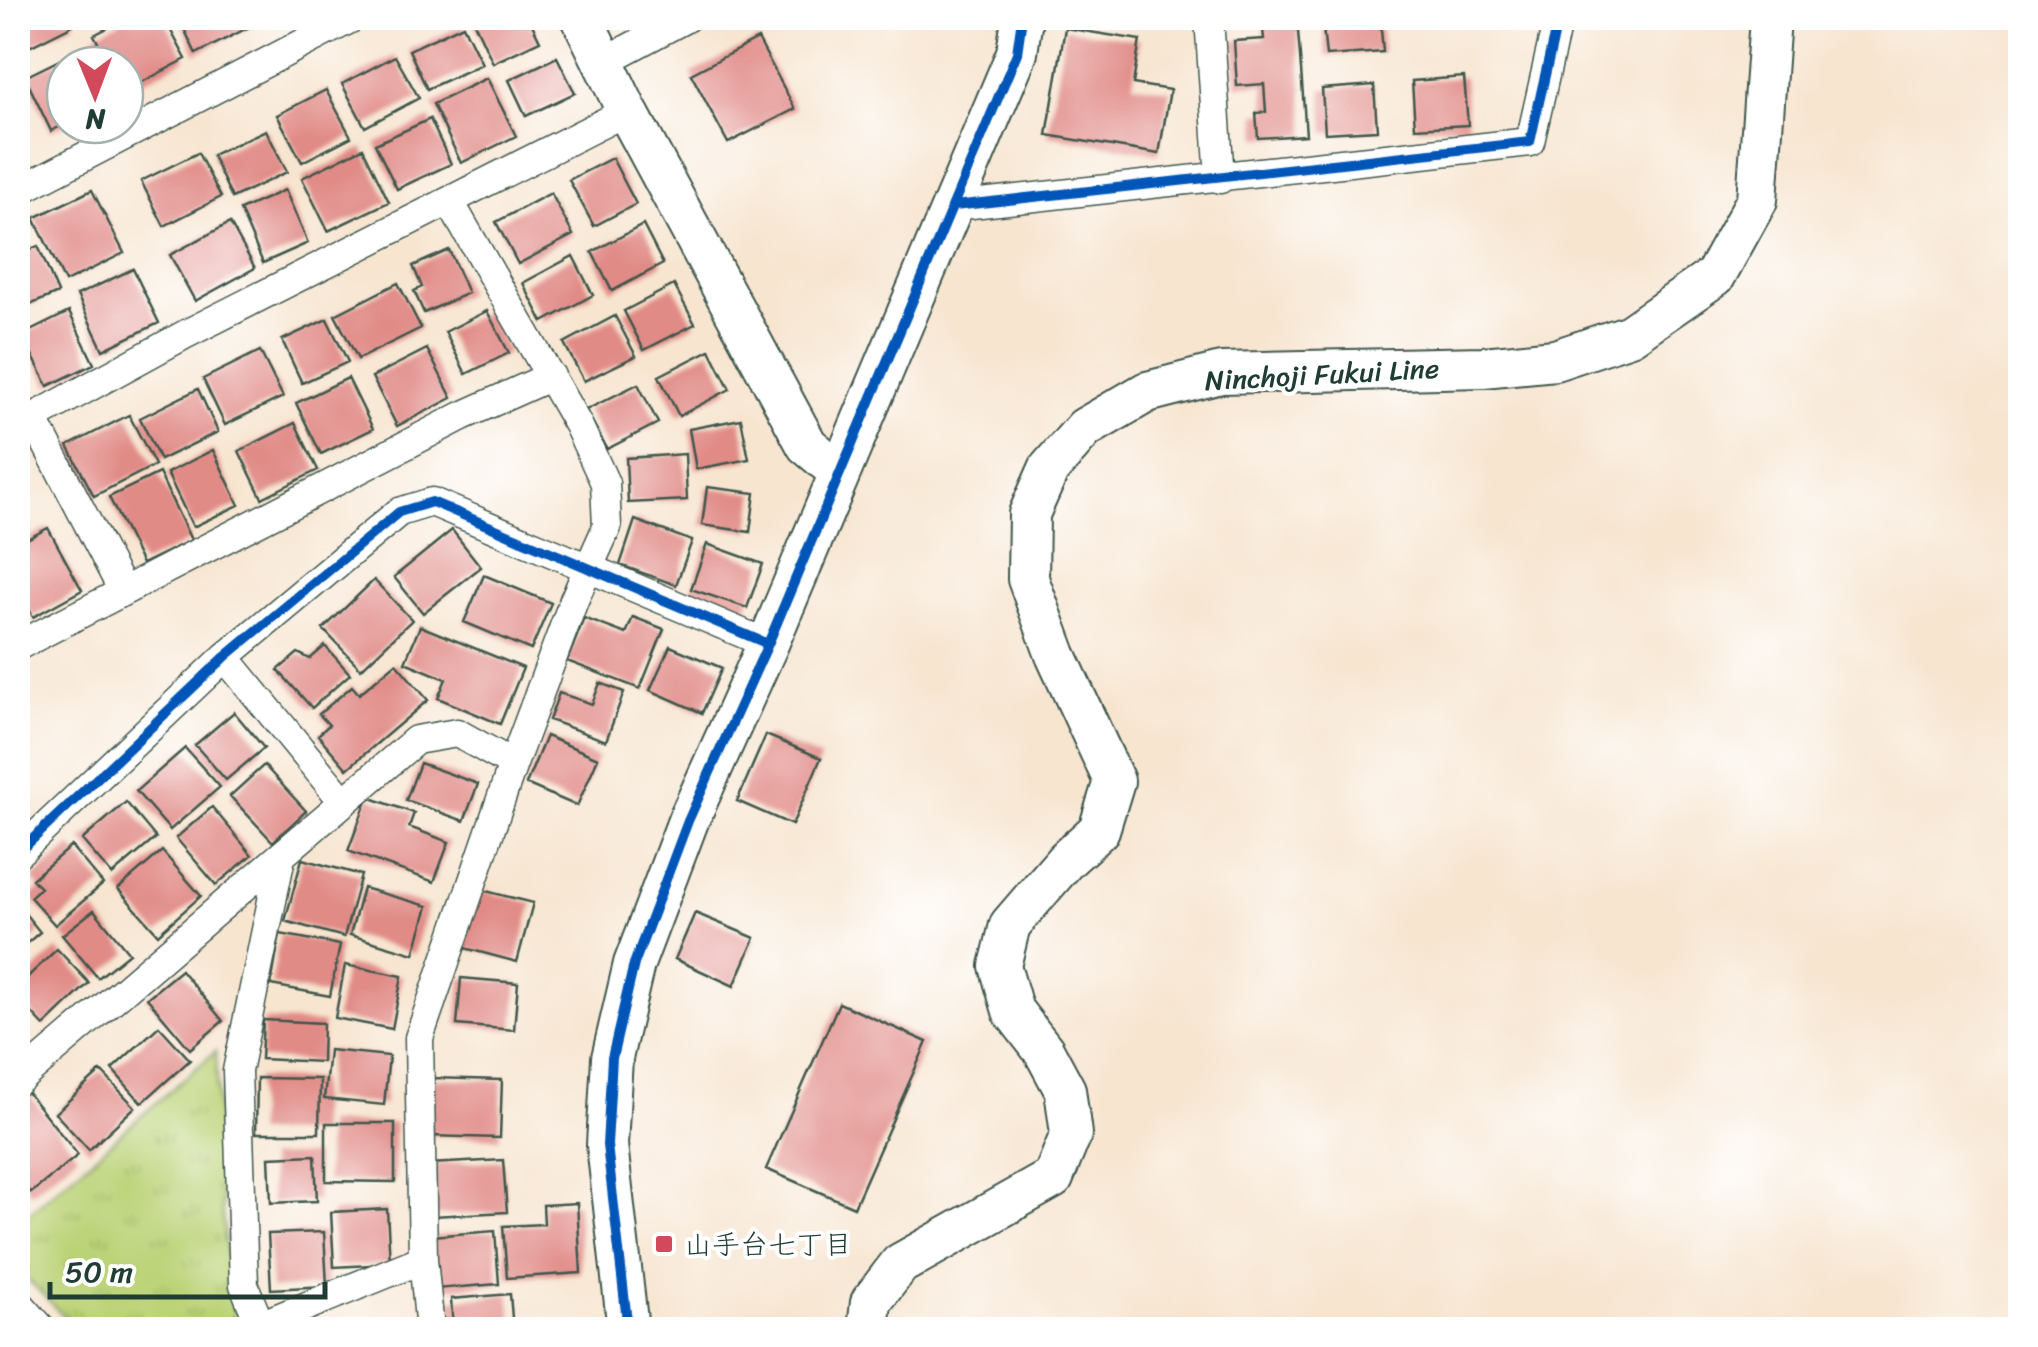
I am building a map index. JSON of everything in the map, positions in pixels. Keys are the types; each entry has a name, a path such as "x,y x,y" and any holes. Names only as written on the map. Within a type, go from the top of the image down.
{"main road":[{"path":"582,18 627,111 807,445 838,470"},
{"path":"628,1330 607,1145 612,1058 634,964 688,821 768,644 838,470 1017,53 1022,18"},
{"name":"Ninchoji Fukui Line","path":"868,1330 871,1302 900,1264 1053,1178 1071,1134 1066,1090 1044,1051 1013,1011 1000,966 1010,926 1066,860 1100,830 1114,781 1056,655 1028,578 1029,514 1049,469 1086,428 1148,392 1221,373 1483,367 1555,360 1630,334 1715,276 1757,200 1770,18"}],"street":[{"path":"18,190 352,18"},
{"path":"604,62 686,18"},
{"path":"1208,18 1220,179"},
{"path":"954,206 1530,142 1558,18"},
{"path":"122,589 25,422 186,334 451,204 627,111"},
{"path":"430,1330 423,1259 420,1038 513,764 574,600 592,569 607,528 605,483 551,376 451,204"},
{"path":"18,646 122,589 551,376"},
{"path":"18,853 226,657 399,512 432,502 768,644"},
{"path":"226,657 344,802"},
{"path":"18,1081 416,740 457,732 513,764"},
{"path":"280,857 237,1071 244,1285 254,1327 423,1259"},
{"path":"18,1302 43,1330"}],"green space":[{"path":"216,1051 222,1213 235,1318 200,1329 76,1329 18,1269 18,1223"}],"building":[{"path":"18,18 71,18 75,24 21,51"},
{"path":"127,18 164,18 186,59 145,81 145,45 99,45 94,35"},
{"path":"179,18 259,18 261,21 196,54"},
{"path":"472,18 529,18 540,41 493,63"},
{"path":"1262,18 1297,18 1306,135 1258,138 1256,113 1266,112 1264,84 1237,86 1234,41 1264,39"},
{"path":"1322,18 1380,18 1383,52 1326,56"},
{"path":"463,25 482,64 427,89 409,50"},
{"path":"1065,28 1140,40 1133,84 1170,90 1159,154 1047,135"},
{"path":"758,39 795,109 728,143 691,74"},
{"path":"395,56 419,98 365,127 342,84"},
{"path":"557,57 575,93 526,116 509,80"},
{"path":"45,67 45,119 25,77"},
{"path":"1464,77 1468,125 1415,128 1412,81"},
{"path":"487,78 516,136 461,163 433,104"},
{"path":"1374,85 1377,130 1325,133 1322,89"},
{"path":"326,90 351,137 302,162 277,115"},
{"path":"430,119 451,164 397,189 375,144"},
{"path":"266,130 287,172 232,198 212,155"},
{"path":"363,148 389,202 328,231 302,178"},
{"path":"198,153 221,197 164,226 141,181"},
{"path":"612,158 636,204 594,226 569,180"},
{"path":"92,190 124,253 65,282 34,218"},
{"path":"285,190 308,243 263,263 240,210"},
{"path":"551,193 573,235 518,264 496,222"},
{"path":"230,223 255,268 195,301 170,255"},
{"path":"643,225 663,264 612,291 592,252"},
{"path":"38,246 58,293 18,310 18,254"},
{"path":"449,250 468,293 424,313 414,291 422,287 413,266"},
{"path":"573,256 593,295 543,322 523,283"},
{"path":"133,269 159,323 103,350 77,295"},
{"path":"398,283 421,328 358,359 335,315"},
{"path":"674,285 695,324 644,350 624,311"},
{"path":"487,311 509,353 466,374 445,332"},
{"path":"69,312 94,364 48,386 22,335"},
{"path":"615,316 636,356 584,381 564,343"},
{"path":"327,319 348,362 302,383 282,340"},
{"path":"427,349 452,398 397,426 372,377"},
{"path":"710,350 730,389 679,416 659,376"},
{"path":"260,351 283,397 225,425 203,379"},
{"path":"18,369 31,400 18,405"},
{"path":"348,378 373,429 321,454 296,403"},
{"path":"638,384 658,423 607,449 586,410"},
{"path":"198,389 218,432 160,460 140,418"},
{"path":"129,415 155,465 94,496 68,446"},
{"path":"741,419 749,459 696,469 689,429"},
{"path":"295,423 318,470 262,498 239,451"},
{"path":"213,450 239,505 193,527 167,473"},
{"path":"685,454 687,500 628,503 626,458"},
{"path":"159,473 191,540 142,564 109,497"},
{"path":"707,487 755,493 750,532 702,525"},
{"path":"635,520 692,541 676,585 620,565"},
{"path":"48,528 82,590 33,617 18,588 18,544"},
{"path":"452,530 481,567 423,613 394,577"},
{"path":"707,544 763,564 747,608 691,589"},
{"path":"484,575 551,603 531,650 464,622"},
{"path":"374,580 412,620 361,669 323,629"},
{"path":"633,617 664,629 640,689 567,661 584,618 626,634"},
{"path":"420,626 523,668 500,724 438,698 446,679 405,662"},
{"path":"325,646 350,674 312,708 278,670 298,653 310,659"},
{"path":"670,646 722,668 702,713 650,690"},
{"path":"396,663 428,700 347,769 318,735 329,725 319,714 352,686 359,694"},
{"path":"600,683 624,692 606,741 549,720 559,693 592,704"},
{"path":"234,712 264,748 226,780 195,745"},
{"path":"766,735 821,758 792,825 737,801"},
{"path":"546,736 598,758 577,806 526,784"},
{"path":"185,748 220,787 170,830 136,791"},
{"path":"420,763 478,784 464,821 406,800"},
{"path":"264,765 306,811 273,842 230,796"},
{"path":"368,797 414,813 409,827 449,842 434,882 348,851"},
{"path":"126,802 156,838 112,875 82,840"},
{"path":"212,807 252,855 216,885 176,838"},
{"path":"71,846 103,884 55,925 30,897 40,888 32,879"},
{"path":"162,851 201,896 158,934 118,889"},
{"path":"302,859 361,875 344,937 285,921"},
{"path":"363,888 428,906 414,954 350,935"},
{"path":"478,889 533,903 517,962 461,947"},
{"path":"18,905 40,932 18,951"},
{"path":"94,910 129,953 98,978 62,935"},
{"path":"695,913 755,938 734,986 675,959"},
{"path":"280,934 340,945 330,996 271,985"},
{"path":"57,949 89,983 44,1026 18,998 18,986"},
{"path":"345,965 402,976 392,1029 335,1018"},
{"path":"181,970 223,1021 190,1049 147,998"},
{"path":"461,978 518,983 514,1030 457,1025"},
{"path":"839,1003 927,1042 854,1207 766,1169"},
{"path":"263,1020 323,1023 322,1062 261,1059"},
{"path":"159,1026 190,1060 142,1103 112,1069"},
{"path":"18,1030 30,1045 18,1055"},
{"path":"329,1050 389,1056 384,1105 324,1099"},
{"path":"101,1071 135,1107 89,1150 55,1113"},
{"path":"257,1078 320,1079 319,1133 256,1133"},
{"path":"431,1078 502,1080 500,1138 429,1136"},
{"path":"27,1092 78,1155 31,1193 18,1177 18,1099"},
{"path":"326,1123 395,1123 395,1182 326,1181"},
{"path":"315,1155 317,1201 271,1203 269,1157"},
{"path":"503,1160 507,1212 432,1216 429,1164"},
{"path":"577,1203 581,1273 507,1278 503,1226 544,1224 543,1205"},
{"path":"387,1209 390,1264 334,1267 331,1212"},
{"path":"495,1231 499,1284 435,1289 431,1236"},
{"path":"324,1232 327,1286 271,1289 268,1234"},
{"path":"510,1294 513,1330 453,1330 451,1299"},
{"path":"390,1321 394,1330 367,1329"}],"cycle path":[{"path":"628,1330 607,1145 612,1058 634,964 688,821 768,644 1017,53 1022,18"},
{"path":"954,206 1530,142 1558,18"},
{"path":"18,853 225,657 399,512 432,502 768,644"}],"place":[{"name":"山手台七丁目","path":"664,1244"}]}
